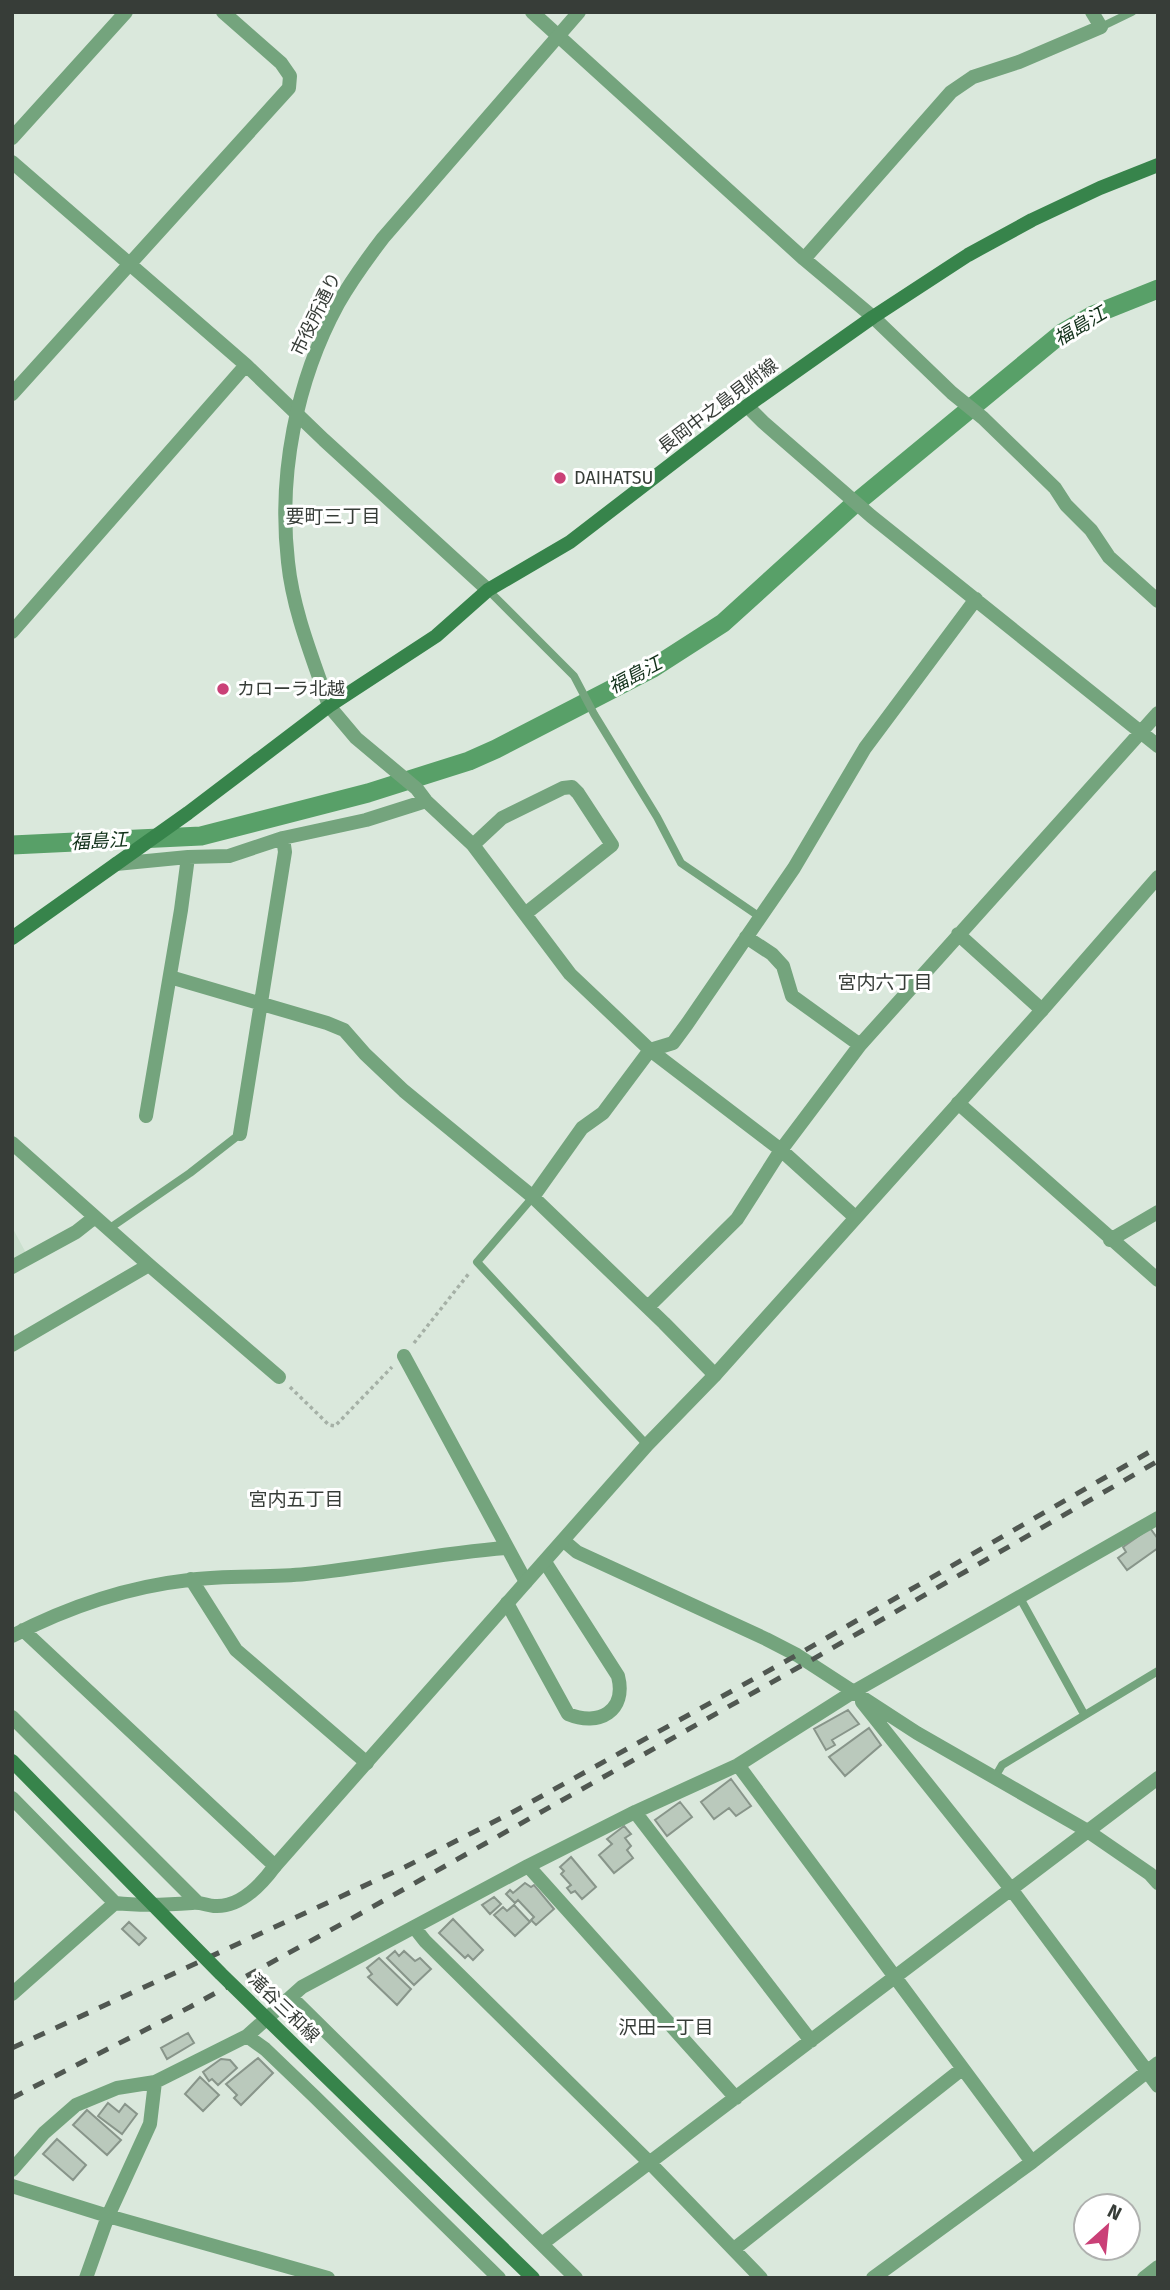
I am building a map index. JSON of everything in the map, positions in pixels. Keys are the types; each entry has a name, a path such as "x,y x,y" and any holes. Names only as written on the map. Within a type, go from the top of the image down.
{"main road":[{"name":"長岡中之島見附線","path":"116,864 188,813 328,706 436,636 488,590 570,542 747,406 873,317 968,255 1032,220 1100,188 1158,165"},
{"path":"12,938 116,864"},
{"name":"滝谷三和線","path":"12,1761 202,1955 533,2278"}],"street":[{"path":"12,138 126,12"},
{"path":"12,394 289,88 290,76 281,63 223,12"},
{"path":"532,12 804,259 873,317 952,393 983,418 1055,488 1066,505 1091,530 1109,557 1158,601"},
{"name":"市役所通り","path":"328,706 303,626 288,563 286,496 296,414 321,340 338,304 383,238 579,12"},
{"path":"804,259 951,92 973,77 1028,58 1101,27 1092,12"},
{"path":"12,162 246,365 488,590"},
{"path":"12,632 246,365"},
{"path":"747,406 871,516 1158,746"},
{"path":"533,1197 582,1128 603,1113 650,1050 673,1043 794,868 865,748 976,599"},
{"path":"328,706 356,738 384,760 473,845 570,974 650,1050 781,1150 855,1217"},
{"path":"648,1307 737,1219 781,1150 860,1045 1158,713"},
{"path":"473,845 502,818 563,788 572,787 578,793 612,845 524,914"},
{"path":"116,864 229,856 283,838 366,820 421,795"},
{"path":"240,1133 285,852 283,838"},
{"path":"146,1116 188,857"},
{"path":"12,1798 115,1903 133,1907 198,1903 215,1906 232,1903 258,1888 647,1445 715,1375 1158,877"},
{"path":"958,934 1042,1010"},
{"path":"746,937 772,954 783,966 792,996 860,1045"},
{"path":"170,977 344,1030 404,1091 533,1197 715,1375"},
{"path":"958,1103 1158,1280"},
{"path":"12,1143 279,1377"},
{"path":"1110,1240 1158,1212"},
{"path":"12,1267 76,1232 95,1217"},
{"path":"12,1345 149,1265"},
{"path":"404,1356 526,1582"},
{"path":"12,2169 44,2133 76,2105 94,2095 117,2088 155,2082 247,2036 302,1987 528,1866 635,1812 738,1765 853,1692 1158,1518"},
{"path":"564,1541 577,1552 766,1639 808,1662 917,1733 1086,1830 1150,1874 1158,1883"},
{"path":"275,1866 18,1633 82,1605 133,1588 191,1579 304,1574 455,1552 506,1548"},
{"path":"508,1603 568,1714 577,1718 594,1719 602,1717 612,1709 619,1696 618,1676 545,1562"},
{"path":"191,1579 236,1650 367,1763"},
{"path":"853,1692 1152,2067 1158,2086"},
{"path":"12,1717 198,1903"},
{"path":"738,1765 1032,2162"},
{"path":"542,2244 1158,1778"},
{"path":"635,1812 811,2041"},
{"path":"528,1866 736,2098"},
{"path":"12,1994 115,1903"},
{"path":"414,1927 761,2278"},
{"path":"291,1997 576,2278"},
{"path":"247,2036 265,2049 305,2087 499,2278"},
{"path":"873,2278 1032,2162 1152,2067"},
{"path":"734,2249 962,2069"},
{"path":"86,2278 108,2216 150,2124 155,2082"},
{"path":"12,2186 328,2278"},
{"path":"1144,2278 1158,2267"}],"lane":[{"path":"1101,27 1132,12"},
{"path":"488,590 574,676 681,863 760,917"},
{"path":"110,1228 190,1173 240,1133"},
{"path":"533,1197 477,1262 647,1445"},
{"path":"1020,1598 1084,1714"},
{"path":"995,1777 1002,1765 1158,1671"}],"path":[{"path":"279,1377 329,1424 335,1426 404,1356 477,1262"}],"shaded area":[{"path":"12,1227 26,1253 12,1261"}],"building":[{"path":"1150,1528 1158,1539 1158,1548 1127,1570 1118,1558 1126,1552 1123,1547"},
{"path":"848,1710 859,1724 832,1740 835,1745 826,1750 814,1729"},
{"path":"869,1728 881,1745 845,1776 829,1757"},
{"path":"731,1779 751,1806 736,1816 729,1808 714,1819 701,1802"},
{"path":"680,1802 692,1817 667,1836 655,1820"},
{"path":"624,1826 631,1834 625,1838 631,1846 627,1850 633,1858 614,1873 599,1855 612,1844 607,1839"},
{"path":"571,1857 596,1887 582,1899 575,1891 571,1893 567,1888 571,1885 561,1874 564,1871 560,1867"},
{"path":"525,1883 531,1887 534,1885 554,1909 536,1925 531,1920 534,1917 518,1900 515,1903 506,1894 510,1890 513,1893"},
{"path":"494,1897 501,1904 490,1914 482,1905"},
{"path":"514,1905 530,1922 515,1936 494,1915 503,1907 507,1911"},
{"path":"453,1919 483,1950 473,1960 468,1955 465,1958 439,1933"},
{"path":"129,1922 146,1938 139,1945 122,1929"},
{"path":"395,1951 399,1956 404,1951 415,1961 420,1958 431,1969 414,1985 387,1958"},
{"path":"379,1958 411,1989 397,2005 368,1977 372,1974 367,1968"},
{"path":"188,2033 194,2043 167,2059 161,2048"},
{"path":"258,2058 273,2073 241,2105 234,2098 237,2095 226,2084"},
{"path":"221,2059 230,2060 237,2068 218,2085 212,2079 209,2081 203,2072"},
{"path":"200,2077 219,2095 203,2111 185,2094"},
{"path":"108,2103 119,2112 125,2104 137,2114 122,2134 98,2116"},
{"path":"87,2110 121,2140 107,2155 73,2125"},
{"path":"57,2139 86,2165 73,2180 43,2154"}],"waterway":[{"name":"福島江","path":"12,845 201,836 368,793 469,761 496,749 653,668 723,623 851,507 1062,333 1093,315 1158,289"}],"railway":[{"path":"12,2048 405,1867 513,1812 797,1655 1158,1447"},
{"path":"12,2098 190,2007 358,1915 1158,1461"}],"place":[{"name":"DAIHATSU","path":"560,478"},
{"name":"カローラ北越","path":"223,689"}],"district":[{"name":"要町三丁目","path":"333,516"},
{"name":"宮内六丁目","path":"885,982"},
{"name":"宮内五丁目","path":"296,1499"},
{"name":"沢田一丁目","path":"666,2027"}]}
